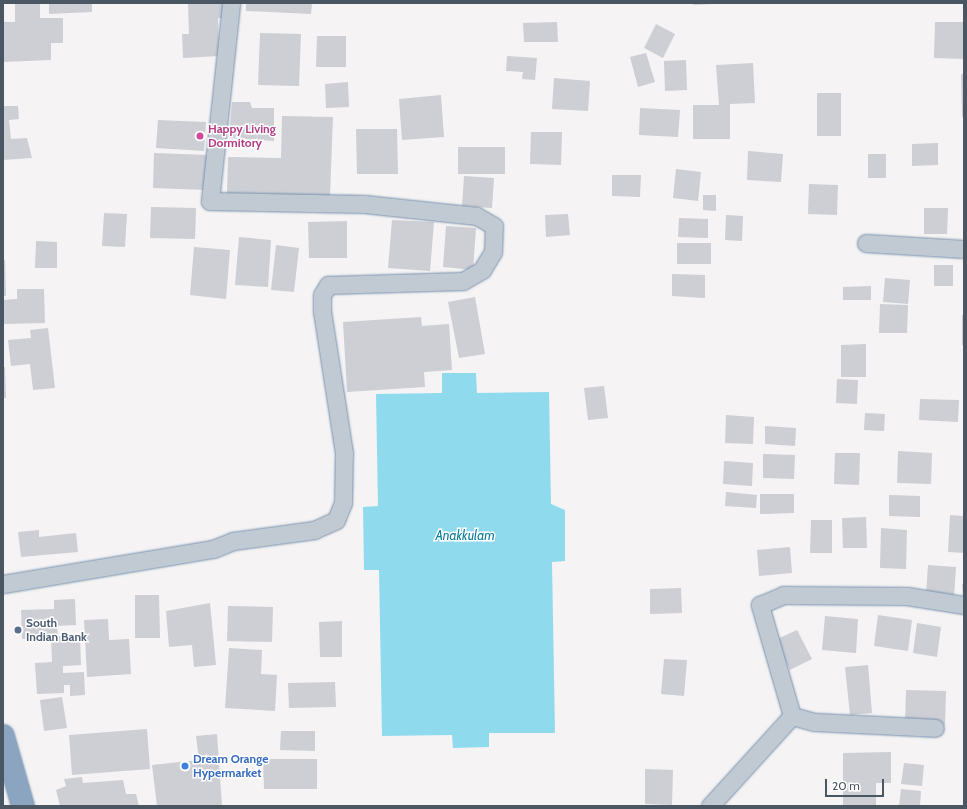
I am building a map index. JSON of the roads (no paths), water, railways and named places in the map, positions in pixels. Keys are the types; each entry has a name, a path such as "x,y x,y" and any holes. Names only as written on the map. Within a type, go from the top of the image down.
{"highway":[{"path":"3,736 23,806"}],"street":[{"path":"3,584 213,549 233,541 314,530 336,520 343,503 344,453 322,311 322,295 328,285 463,280 482,270 493,252 494,226 477,216 365,204 210,201 231,3"},
{"path":"866,243 964,249"},
{"path":"792,716 760,605 783,596 907,596 964,605"},
{"path":"792,716 814,722 935,728"},
{"path":"710,806 792,716"}],"water":[{"name":"Anakkulam","path":"442,373 476,373 477,393 549,392 551,504 565,510 565,561 552,562 555,733 489,733 489,747 453,748 452,735 382,736 379,570 364,570 363,507 378,506 376,394 442,393"}],"place":[{"name":"Happy Living Dormitory","path":"200,136"},
{"name":"South Indian Bank","path":"18,630"},
{"name":"Dream Orange Hypermarket","path":"185,766"}]}
